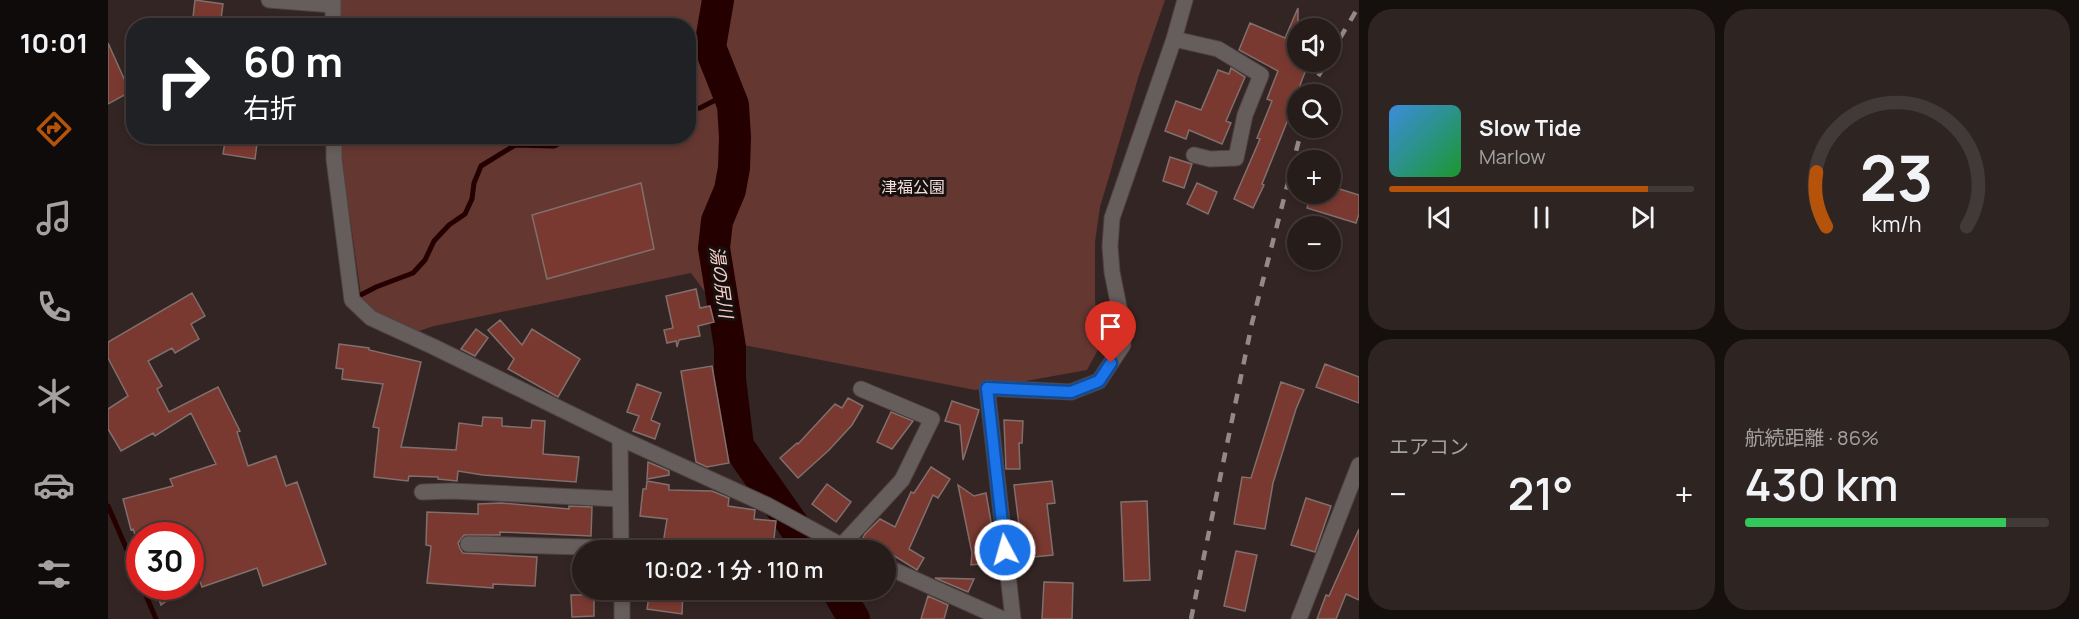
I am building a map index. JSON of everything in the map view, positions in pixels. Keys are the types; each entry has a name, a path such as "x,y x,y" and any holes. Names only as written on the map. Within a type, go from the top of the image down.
{"street":[{"path":"269,0 333,2 333,18"},
{"path":"1012,619 987,388 1071,392 1099,381 1123,345 1120,312 1112,272 1110,246 1112,218 1174,39 1185,0"},
{"path":"1174,39 1218,49 1261,75 1245,115 1236,158 1210,159 1194,155"},
{"path":"334,144 352,300 371,318 620,438 767,505 831,540"},
{"path":"853,540 902,480 932,419 861,389"},
{"path":"620,438 621,540"},
{"path":"1299,619 1359,465"},
{"path":"422,492 451,491 620,499"},
{"path":"468,544 572,547"},
{"path":"896,571 1003,619"},
{"path":"622,600 622,619"}],"green space":[{"name":"津福公園","path":"335,0 1165,0 1139,75 1100,207 1095,242 1095,299 1100,346 1087,370 975,390 744,345 691,273 434,326 404,336 362,302 341,144 696,144 696,18 336,18"}],"building":[{"path":"195,0 223,4 221,18 193,18"},
{"path":"1250,23 1285,38 1287,33 1287,72 1305,72 1300,84 1287,84 1287,122 1253,208 1234,199 1260,139 1257,138 1272,101 1267,99 1278,71 1239,50"},
{"path":"108,43 126,83 126,94 108,104"},
{"path":"1231,68 1245,77 1226,121 1231,123 1222,144 1189,130 1186,139 1165,131 1176,101 1201,110 1218,70 1229,74"},
{"path":"225,144 257,144 255,159 223,154"},
{"path":"1170,157 1192,164 1184,188 1163,181"},
{"path":"641,183 654,249 547,279 532,215"},
{"path":"1197,183 1217,192 1208,214 1187,204"},
{"path":"1341,189 1359,195 1359,214 1356,223 1341,218 1341,216 1333,216 1307,208 1308,204 1341,204"},
{"path":"696,289 700,308 710,306 714,322 698,326 700,336 679,340 677,347 676,341 667,343 664,330 673,328 666,296"},
{"path":"192,293 205,316 191,324 199,339 175,353 172,348 148,361 162,386 157,389 169,412 218,387 240,431 237,432 248,466 276,456 286,486 297,482 326,564 263,586 257,568 204,586 204,522 129,522 123,499 173,486 170,479 216,464 191,413 155,436 153,433 121,451 108,429 108,409 128,396 108,358 108,342"},
{"path":"500,320 522,345 532,329 580,359 558,397 508,369 514,359 488,330"},
{"path":"476,329 488,338 475,356 461,349"},
{"path":"339,344 369,348 369,350 421,362 401,447 456,450 459,423 482,426 483,417 502,418 502,426 531,428 532,420 545,421 543,454 579,457 576,482 458,471 457,481 438,479 438,477 409,476 408,481 374,477 379,428 373,427 383,384 342,379 343,369 336,368"},
{"path":"1325,364 1359,377 1359,403 1316,387"},
{"path":"712,366 729,463 707,467 696,462 681,371"},
{"path":"1281,382 1304,390 1273,483 1265,529 1234,524 1242,477 1251,478"},
{"path":"637,384 661,393 651,420 660,424 655,439 633,431 639,416 627,412"},
{"path":"848,398 863,406 852,425 798,478 780,458 798,444 835,404 842,408"},
{"path":"952,401 979,410 963,460 960,425 945,421"},
{"path":"891,412 913,421 892,449 877,442"},
{"path":"1004,420 1023,421 1022,443 1019,443 1020,469 1006,469"},
{"path":"648,462 669,471 669,475 647,479"},
{"path":"931,467 950,479 938,498 933,495 909,549 924,558 917,570 896,557 896,540 862,540 880,519 895,527 911,492 914,493"},
{"path":"647,481 669,485 669,490 712,491 729,498 728,506 755,510 754,519 776,521 774,540 664,540 667,519 640,516 643,489 646,489"},
{"path":"1052,481 1055,503 1047,504 1053,555 1023,558 1014,485"},
{"path":"827,484 851,502 836,522 812,504"},
{"path":"958,485 974,496 986,493 994,539 992,539 989,563 971,565 972,553"},
{"path":"1306,498 1331,506 1315,552 1291,545"},
{"path":"1147,501 1150,580 1124,581 1121,502"},
{"path":"501,503 569,509 569,506 592,507 591,536 500,532 500,535 464,535 458,543 463,553 537,557 535,586 493,584 493,588 427,583 431,546 426,545 427,512 478,514 478,504"},
{"path":"1359,529 1359,600 1346,594 1336,619 1317,619 1326,595 1329,596"},
{"path":"1236,551 1257,555 1245,611 1224,606"},
{"path":"935,578 974,579 968,592"},
{"path":"1044,582 1073,583 1072,619 1042,619"},
{"path":"571,595 572,600 594,600 594,616 572,617"},
{"path":"928,596 948,605 944,619 921,619"},
{"path":"648,600 683,600 682,614 647,609"}],"waterway":[{"name":"湯の尻川","path":"718,0 710,47 733,105 735,137 734,168 730,190 717,221 714,248 730,347 730,379 738,446 802,540"},
{"path":"696,108 729,93"},
{"path":"353,299 376,287 413,273 425,260 434,241 449,225 465,214 472,199 474,183 481,166 515,145 554,146 558,144"},
{"path":"108,506 126,548"},
{"path":"148,600 156,619"},
{"name":"湯の尻川","path":"843,600 854,619"}],"railway":[{"path":"1341,36 1359,6"},
{"path":"1313,84 1321,72"},
{"path":"1191,619 1252,323 1299,138"}],"route":[{"path":"1005,550 987,388 1071,392 1099,381 1111,363"}]}
